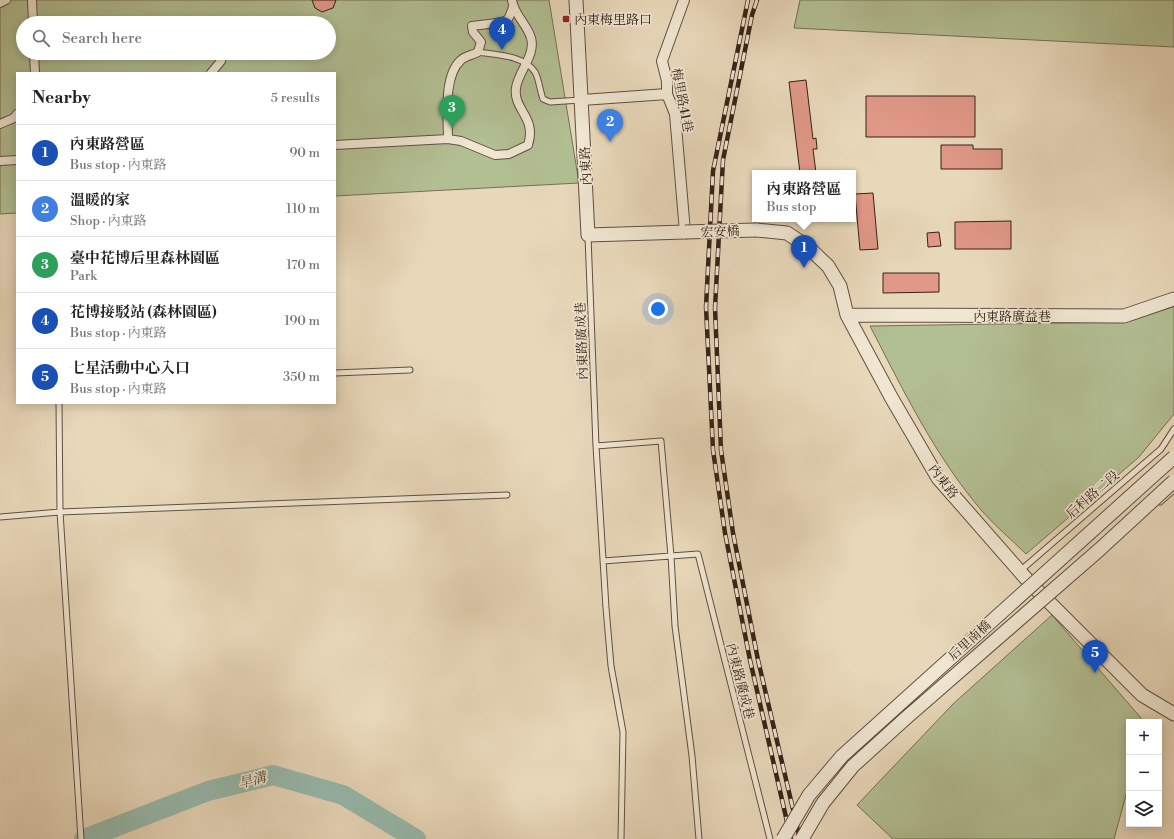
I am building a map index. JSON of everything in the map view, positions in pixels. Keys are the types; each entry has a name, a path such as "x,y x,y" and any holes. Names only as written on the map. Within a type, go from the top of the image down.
{"street":[{"path":"0,3 6,0"},
{"path":"32,0 33,16"},
{"name":"內東路","path":"576,0 588,235"},
{"name":"梅里路41巷","path":"684,0 662,62 667,81 667,94 675,114 685,232"},
{"path":"448,139 448,95 451,72 461,59 478,52 481,42 472,32 472,26 488,23 502,23 508,18 513,3"},
{"path":"336,145 448,139 461,141 495,155 509,154 528,145 531,136 527,116 519,106 516,89 518,78 527,64 532,40 513,3"},
{"path":"34,60 35,72"},
{"path":"212,72 221,61"},
{"path":"582,100 667,94"},
{"path":"0,124 14,118 16,115"},
{"path":"0,161 16,160"},
{"name":"內東路","path":"756,230 786,233 808,247 828,266 840,286 847,315 891,397 938,478 1020,571 1142,695 1174,714"},
{"name":"宏安橋","path":"685,232 756,230"},
{"path":"588,235 685,232"},
{"name":"內東路廣益巷","path":"847,315 1124,316 1174,299"},
{"name":"后里南橋","path":"783,839 809,794 842,756 1174,457"},
{"name":"后里南橋","path":"802,839 823,803 853,766 1093,555 1174,481"}],"lane":[{"path":"478,52 514,58 527,64 535,73 543,99 550,102 582,100"},
{"name":"內東路廣成巷","path":"588,235 596,446 603,561 698,554 770,839"},
{"path":"336,373 410,370"},
{"path":"59,404 60,512 81,839"},
{"name":"后科路二段","path":"1020,571 1160,449 1174,429"},
{"path":"596,446 661,441 671,556 674,626 692,756 699,839"},
{"path":"1046,598 1111,546 1174,490"},
{"path":"0,517 60,512 507,495"},
{"path":"603,561 611,666 623,732 621,839"}],"green space":[{"path":"0,0 549,0 579,183 336,196 336,72 16,72 16,213 0,214"},
{"path":"800,0 1174,0 1174,47 794,28"},
{"path":"1174,306 1174,414 1139,457 1026,554 982,511 949,468 921,422 870,326 1127,322"},
{"path":"1052,615 1141,718 1126,719 1126,795 1114,839 893,839 857,805 953,704"}],"building":[{"path":"312,0 336,0 333,8 322,12 315,8"},
{"path":"806,80 813,139 816,138 817,149 813,149 816,170 800,170 789,82"},
{"path":"866,96 975,96 975,137 866,137"},
{"path":"941,145 973,145 973,149 1002,149 1002,169 941,169"},
{"path":"873,193 878,249 860,250 856,194"},
{"path":"1011,221 1011,249 955,249 955,222"},
{"path":"939,232 941,246 928,247 927,233"},
{"path":"883,273 939,273 939,292 883,293"}],"waterway":[{"name":"旱溝","path":"84,839 208,791 273,775 343,795 416,839"}],"railway":[{"path":"748,0 713,171 706,307 713,450 725,533 750,660 791,839"},
{"path":"757,0 752,15 723,160 715,308 721,450 733,533 758,660 800,839"}],"place":[{"name":"內東梅里路口","path":"566,19"},
{"name":"花博接駁站 (森林園區)","path":"502,50"},
{"name":"臺中花博后里森林園區","path":"452,128"},
{"name":"溫暖的家","path":"610,142"},
{"name":"內東路營區","path":"804,268"},
{"name":"七星活動中心入口","path":"1095,673"}]}
